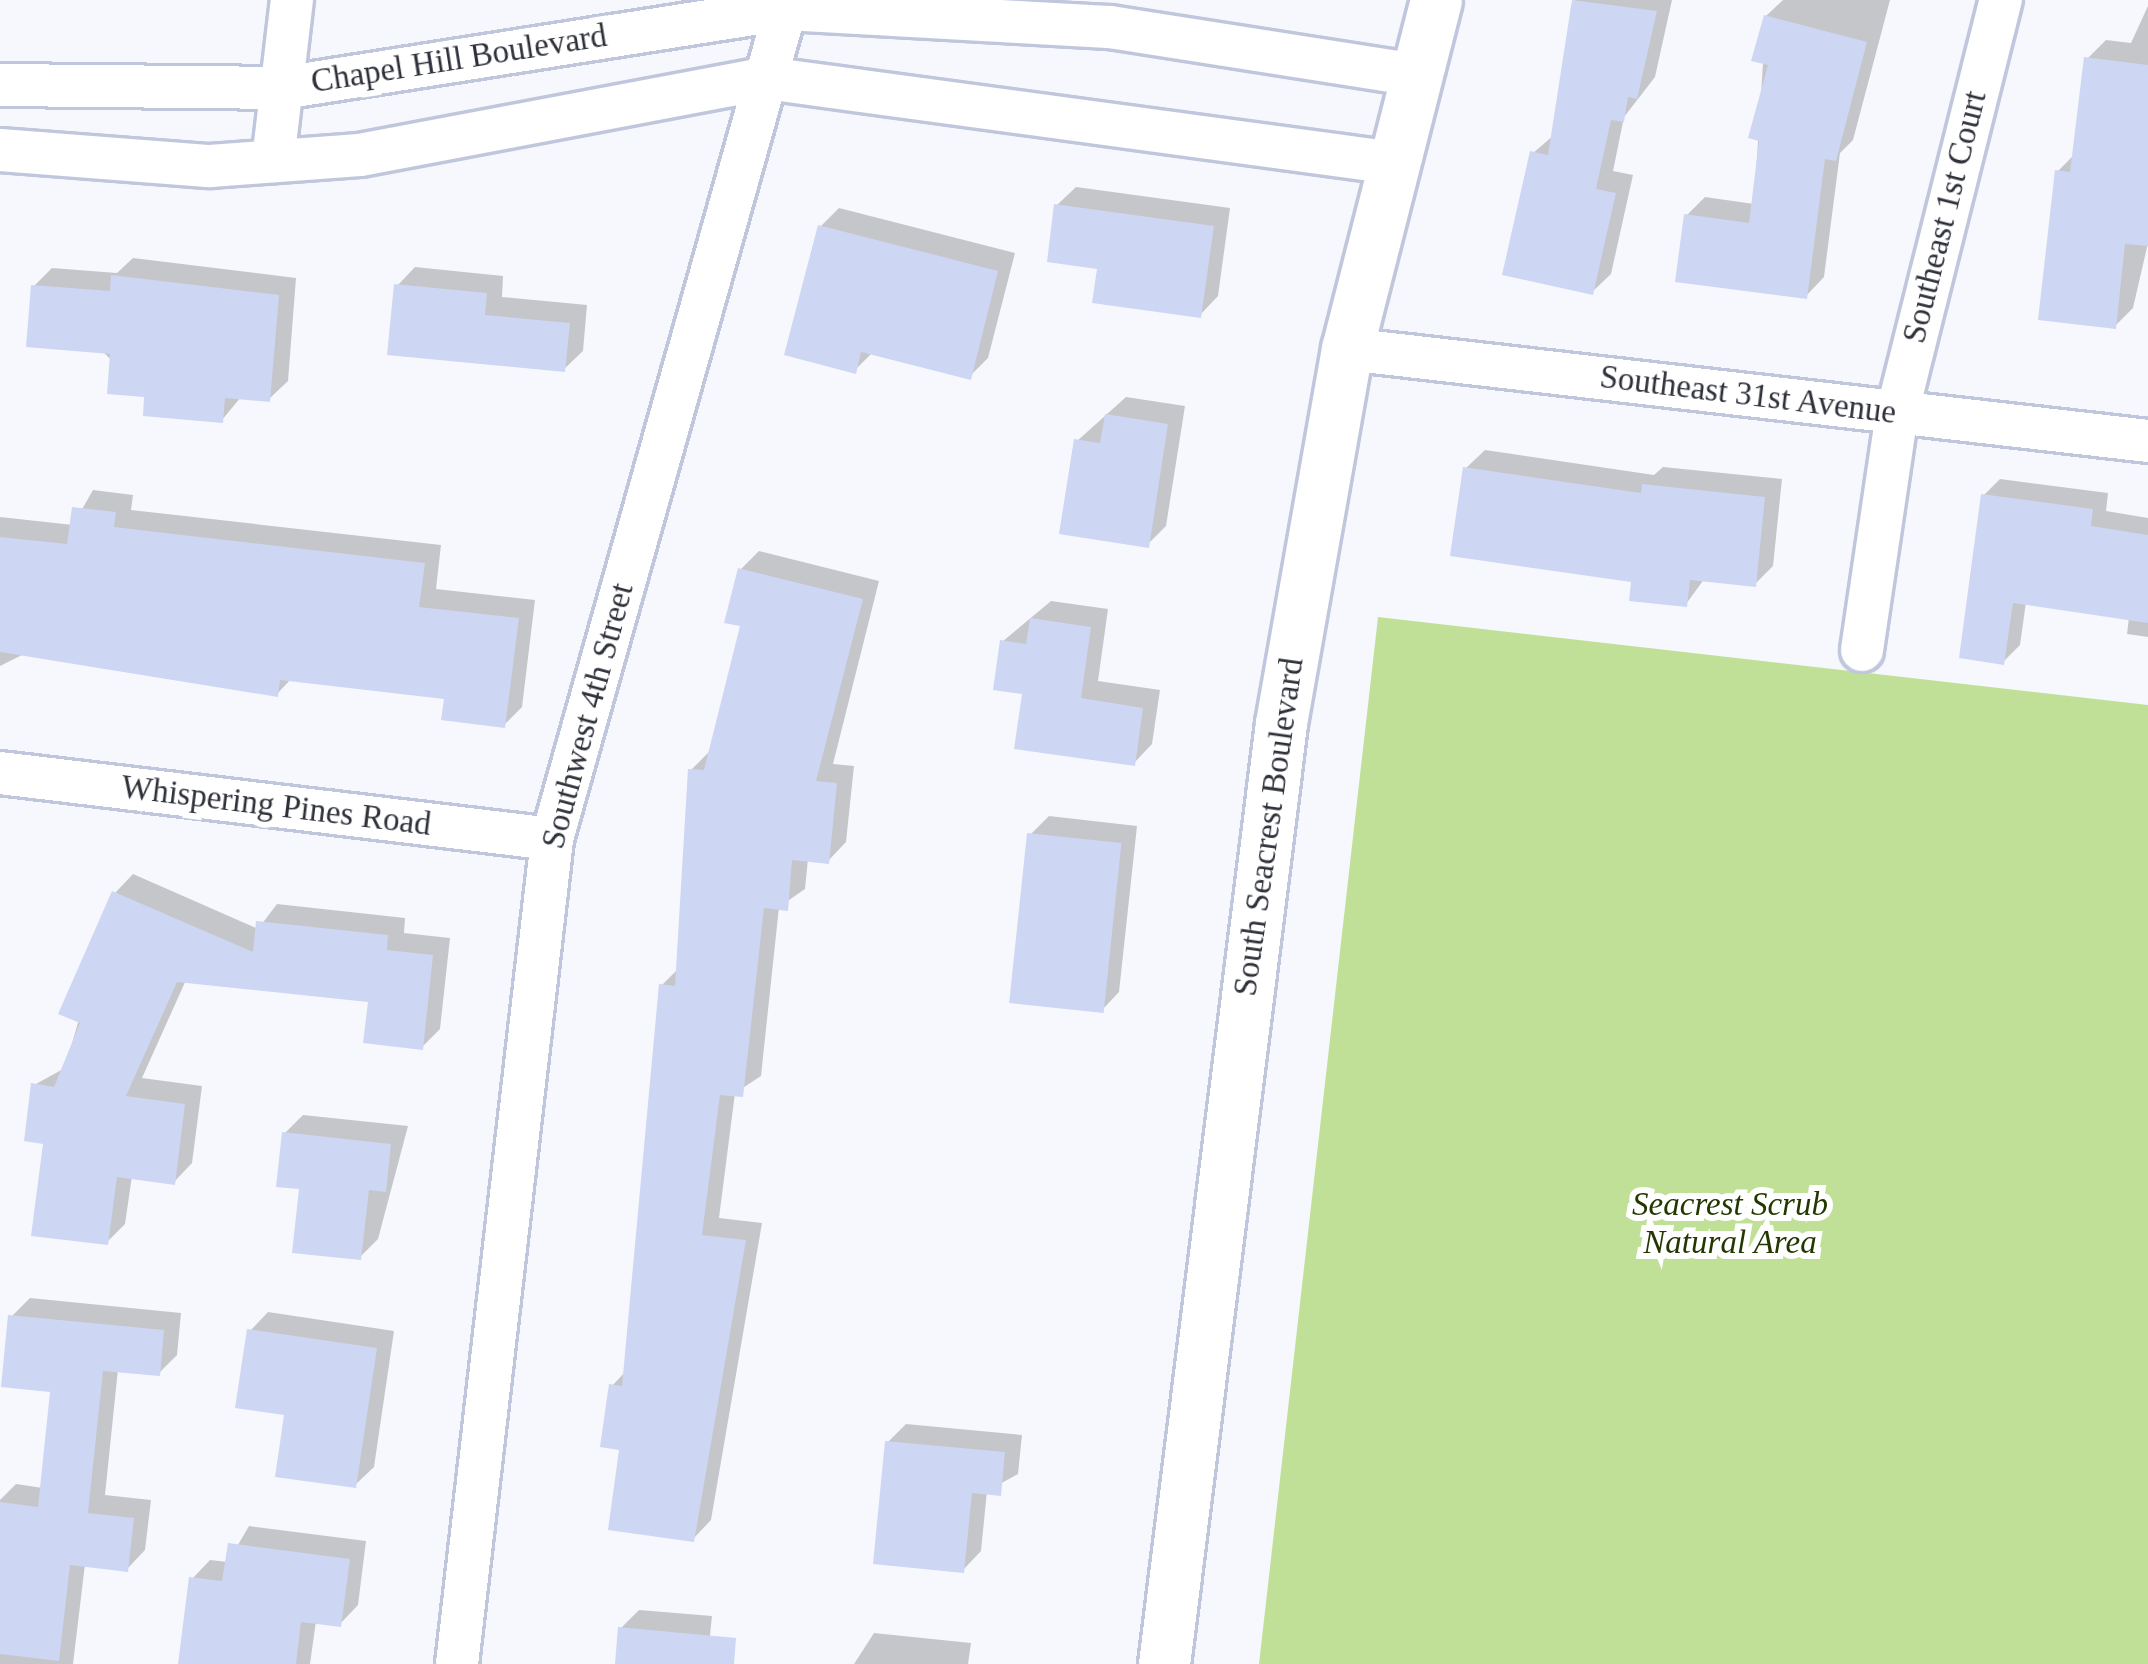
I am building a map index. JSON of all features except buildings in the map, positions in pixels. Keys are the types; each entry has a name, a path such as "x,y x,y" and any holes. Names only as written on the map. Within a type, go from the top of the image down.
{"street":[{"path":"273,161 292,0"},
{"name":"South Seacrest Boulevard","path":"1164,1664 1281,723 1347,349 1436,0"},
{"name":"Southeast 1st Court","path":"1862,650 1897,412 2001,0"},
{"name":"Chapel Hill Boulevard","path":"0,86 282,88 786,4 1110,27 1416,75"},
{"name":"Southwest 4th Street","path":"457,1664 552,839 786,4"},
{"path":"0,150 273,161 766,78 1394,163"},
{"name":"Southeast 31st Avenue","path":"1347,349 2148,441"},
{"name":"Whispering Pines Road","path":"0,773 552,839"}],"green space":[{"name":"Seacrest Scrub Natural Area","path":"1378,617 2148,705 2148,1664 1259,1664"}]}
